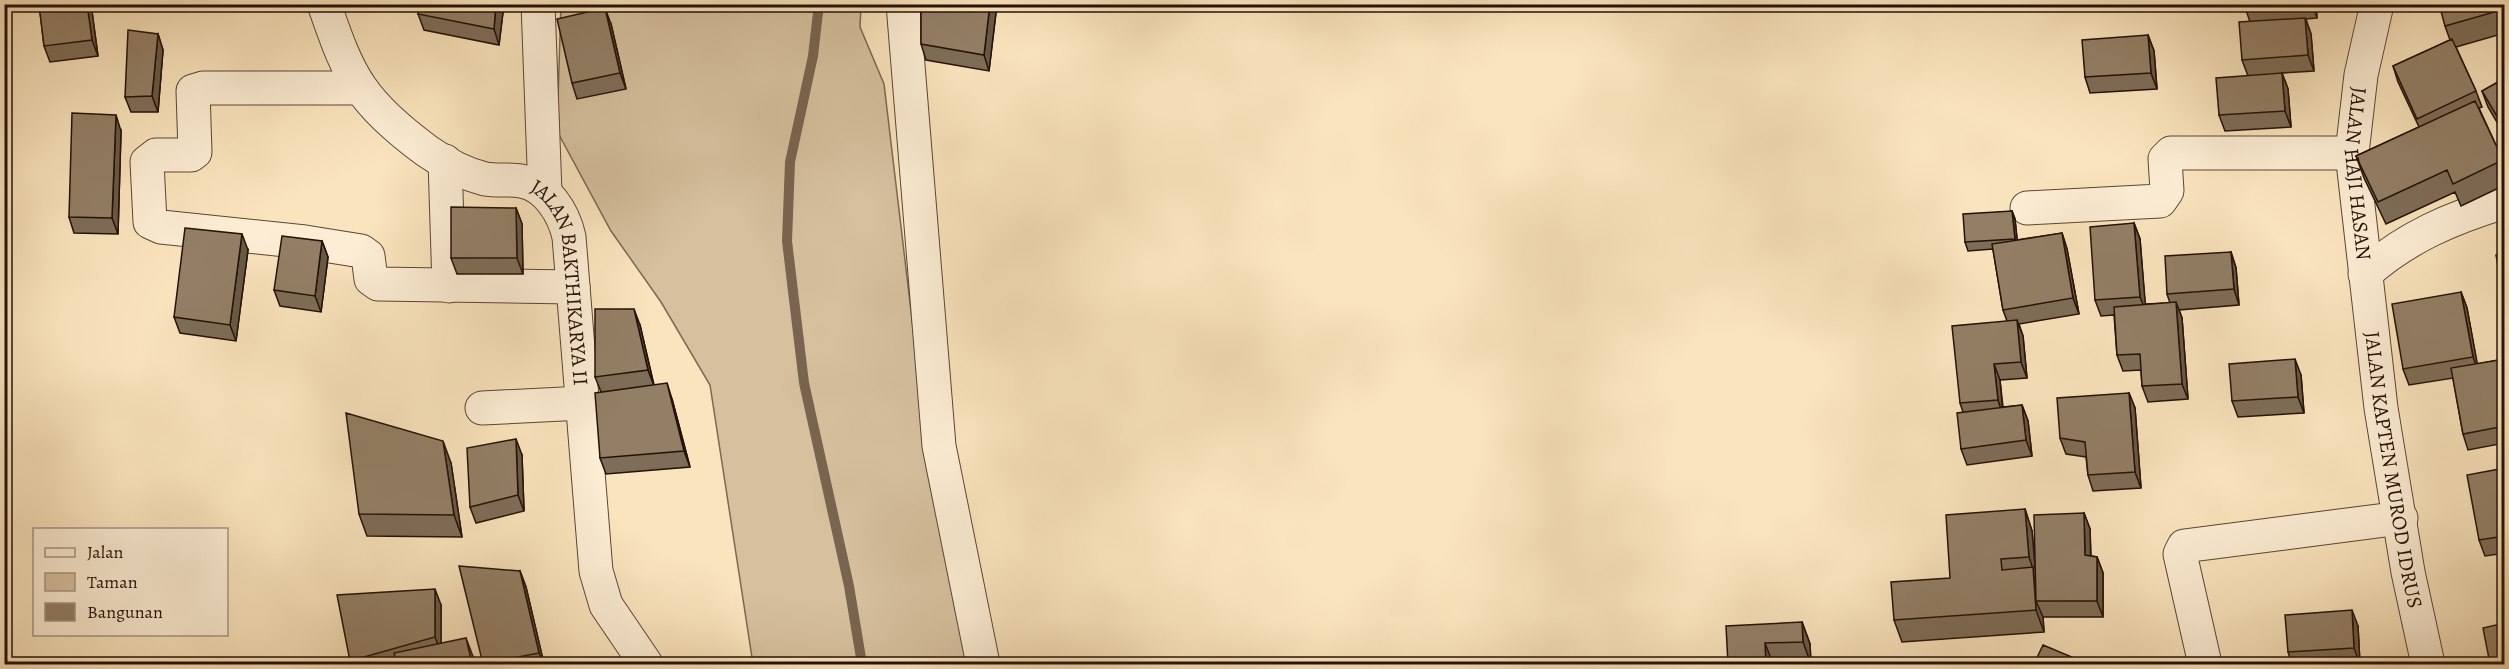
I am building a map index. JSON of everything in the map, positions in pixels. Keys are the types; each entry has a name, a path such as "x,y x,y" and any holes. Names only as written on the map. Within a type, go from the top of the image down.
{"street":[{"name":"JALAN BAKTHIKARYA II","path":"324,4 338,42 360,88 380,110 428,151 474,176 519,181 545,192 567,228 596,571 606,605 646,664"},
{"path":"538,4 545,192"},
{"path":"903,4 939,446 983,664"},
{"name":"JALAN HAJI HASAN","path":"2365,274 2352,153 2361,75 2377,4"},
{"path":"360,88 203,88 193,91 195,152 191,155 156,155 149,160 148,219 153,225 161,227 305,242 361,251 368,256 371,279 374,284 573,287"},
{"path":"2027,208 2160,201 2167,191 2165,159 2171,153 2352,153"},
{"path":"445,161 449,286"},
{"path":"2365,274 2411,239 2452,218 2505,202"},
{"name":"JALAN KAPTEN MUROD IDRUS","path":"2365,274 2381,408 2401,518 2408,572 2428,664"},
{"path":"482,408 583,403"},
{"path":"2205,664 2180,554 2184,546 2401,518"}],"green space":[{"path":"561,5 861,5 860,27 884,84 929,462 976,664 753,664 710,385 661,302 611,231 557,131"}],"building":[{"path":"39,4 87,4 92,40 44,46"},
{"path":"419,4 496,4 494,29 418,14"},
{"path":"921,4 990,4 984,55 921,44"},
{"path":"2244,4 2282,4 2245,7"},
{"path":"2439,4 2505,4 2505,9 2445,26"},
{"path":"605,8 620,73 572,83 557,19"},
{"path":"2305,18 2308,55 2242,60 2239,22"},
{"path":"128,30 158,34 152,96 125,97"},
{"path":"2148,35 2151,73 2085,77 2082,40"},
{"path":"2452,39 2476,91 2417,119 2393,66"},
{"path":"2282,73 2285,111 2219,115 2216,78"},
{"path":"2505,78 2505,130 2482,91"},
{"path":"2475,101 2503,160 2453,184 2447,170 2378,202 2356,156"},
{"path":"72,113 116,115 112,218 69,217"},
{"path":"451,207 516,208 517,258 451,258"},
{"path":"2012,211 2015,239 1965,242 1963,214"},
{"path":"2134,223 2140,297 2095,300 2090,227"},
{"path":"185,228 242,234 230,325 174,317"},
{"path":"2062,233 2073,298 2003,310 1992,244"},
{"path":"282,236 322,241 315,296 274,290"},
{"path":"2231,252 2234,289 2167,294 2165,256"},
{"path":"2505,253 2505,301 2496,255"},
{"path":"2461,292 2473,357 2403,369 2392,304"},
{"path":"2176,302 2182,384 2142,386 2140,354 2117,355 2114,307"},
{"path":"595,309 634,309 648,370 595,377"},
{"path":"2017,320 2021,362 1994,364 1998,400 1960,403 1952,326"},
{"path":"2295,359 2298,397 2232,401 2229,364"},
{"path":"2505,359 2505,426 2463,434 2451,368"},
{"path":"667,383 684,451 600,458 595,393"},
{"path":"2129,393 2135,472 2088,475 2085,442 2060,438 2057,398"},
{"path":"2022,405 2026,440 1961,449 1957,413"},
{"path":"346,413 443,441 454,515 359,514"},
{"path":"516,439 518,495 470,507 467,448"},
{"path":"2505,468 2505,536 2479,540 2467,475"},
{"path":"2025,509 2029,557 2001,559 2002,570 2033,567 2036,610 1894,620 1891,582 1950,578 1946,515"},
{"path":"2084,513 2085,555 2097,557 2097,601 2036,601 2034,515"},
{"path":"459,566 520,571 539,653 483,664"},
{"path":"435,589 435,637 350,661 337,595"},
{"path":"2352,610 2354,648 2288,652 2285,615"},
{"path":"1802,622 1803,642 1765,643 1766,664 1728,664 1726,626"},
{"path":"2505,623 2505,664 2490,664 2483,628"},
{"path":"466,638 472,664 397,664 394,653"},
{"path":"2043,645 2086,663 2086,664 2034,664"}],"waterway":[{"path":"819,4 813,56 790,162 787,241 804,383 849,586 862,664"}]}
